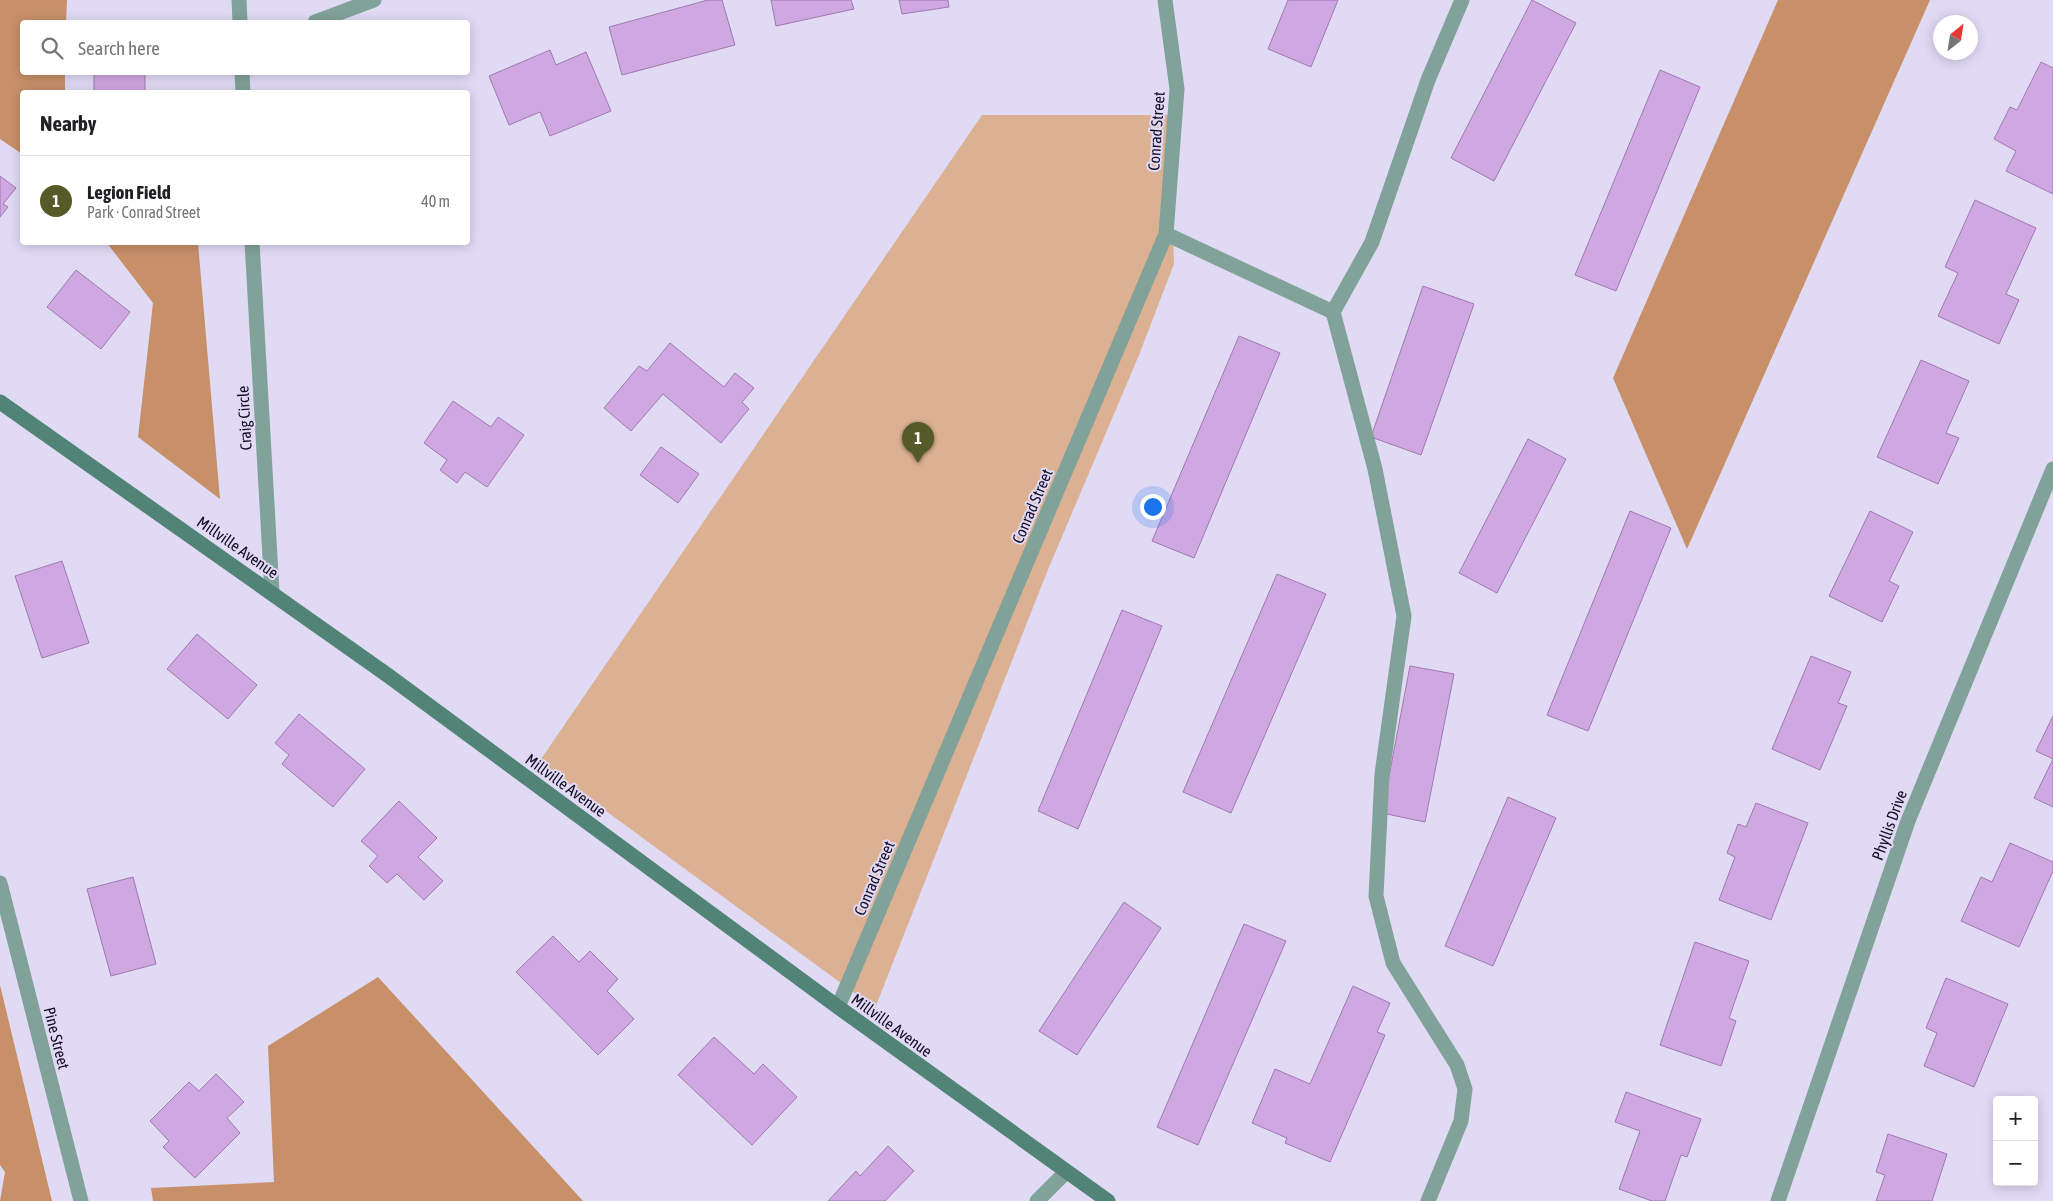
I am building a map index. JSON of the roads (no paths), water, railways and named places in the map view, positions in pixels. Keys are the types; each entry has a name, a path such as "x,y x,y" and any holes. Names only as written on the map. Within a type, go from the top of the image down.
{"street":[{"path":"239,0 240,20"},
{"path":"320,20 374,0"},
{"name":"Conrad Street","path":"838,1007 1166,234 1177,89 1165,0"},
{"path":"1428,1201 1461,1121 1465,1090 1457,1066 1393,963 1376,896 1382,774 1404,616 1374,469 1333,312 1372,242 1428,80 1462,0"},
{"path":"242,75 243,90"},
{"path":"1166,234 1333,312"},
{"name":"Craig Circle","path":"252,245 272,592"},
{"name":"Millville Avenue","path":"0,402 410,691 838,1007 1108,1201"},
{"name":"Phyllis Drive","path":"1778,1201 1908,821 2053,469"},
{"name":"Pine Street","path":"0,883 81,1201"},
{"path":"1037,1201 1066,1172"}],"place":[{"name":"Legion Field","path":"918,463"}]}
